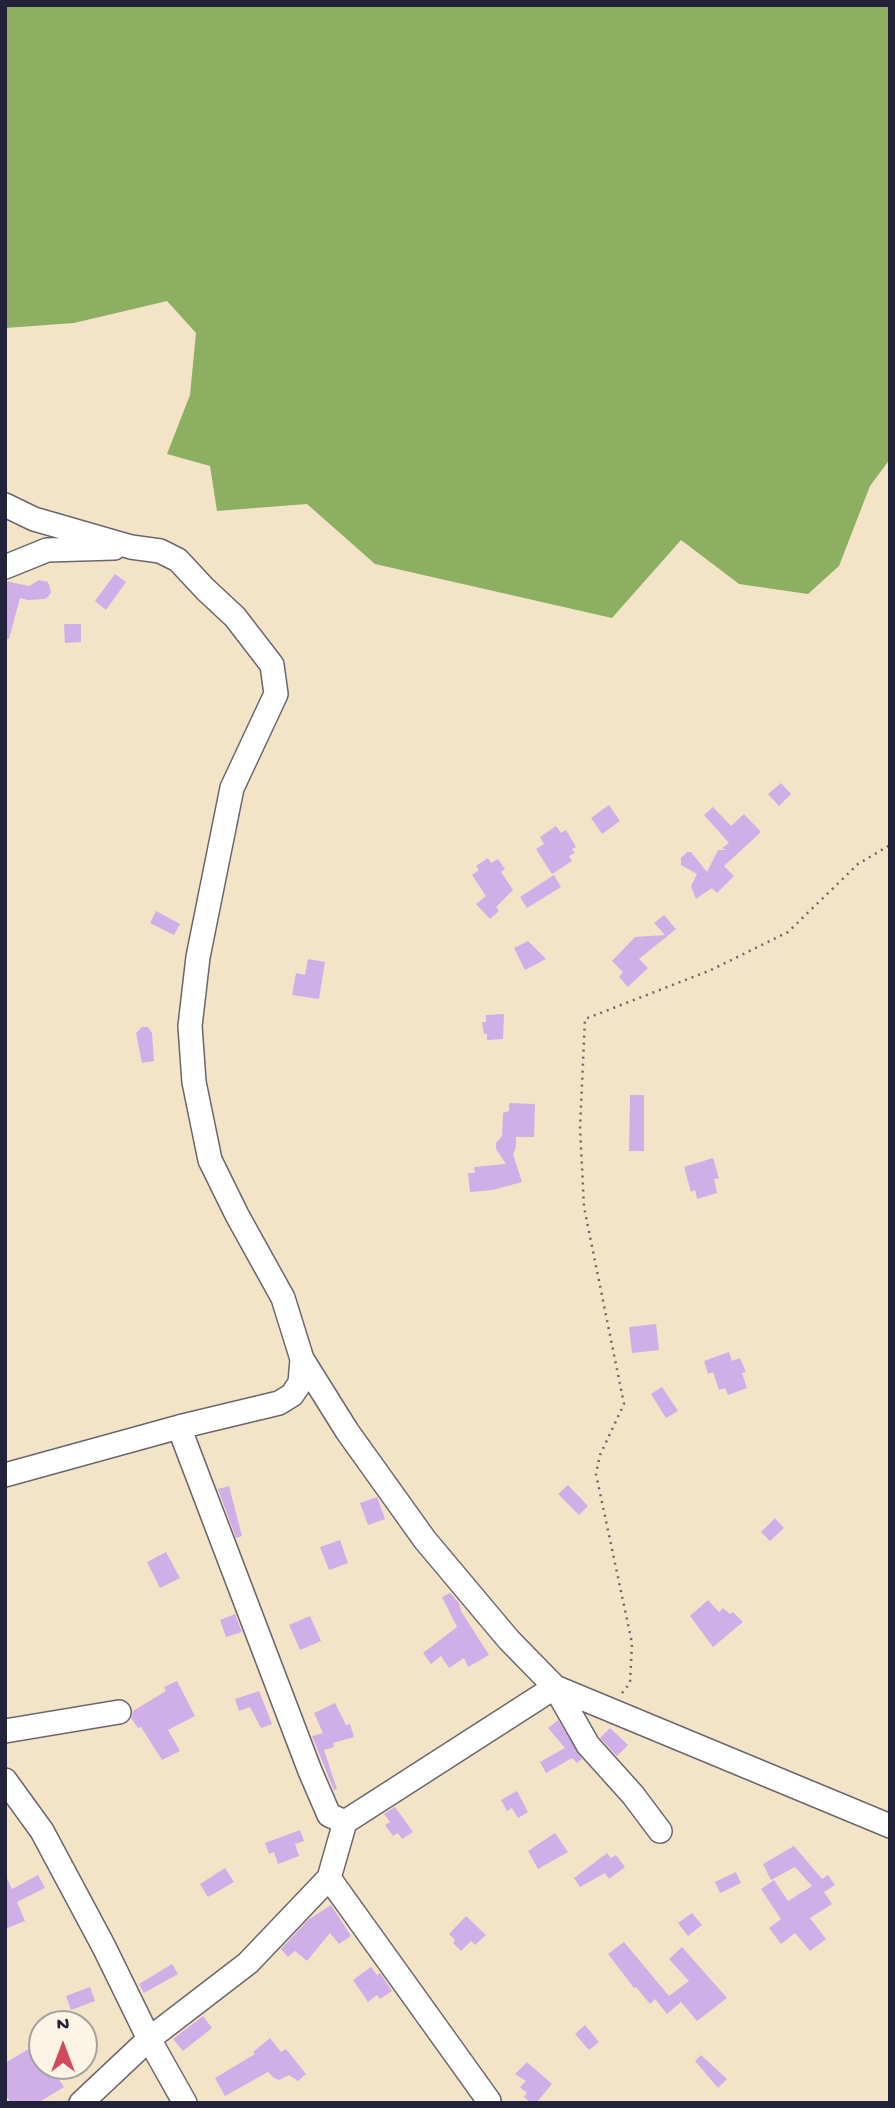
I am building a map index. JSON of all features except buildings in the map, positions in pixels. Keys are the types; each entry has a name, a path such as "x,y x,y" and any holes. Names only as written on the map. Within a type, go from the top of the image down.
{"street":[{"path":"5,505 34,519 131,547 160,551 178,559 205,589 236,617 272,665 276,694 232,788 198,957 190,1026 194,1082 210,1160 283,1298 302,1359 347,1431 425,1540 509,1640 555,1687 588,1745 660,1831"},
{"path":"34,519 47,550"},
{"path":"5,567 47,550 131,547"},
{"path":"5,1475 279,1402 292,1395 300,1383 302,1359"},
{"path":"179,1427 310,1771 329,1815 345,1822"},
{"path":"555,1687 890,1826"},
{"path":"81,2103 149,2039 248,1963 329,1878 345,1822 555,1687"},
{"path":"5,1731 118,1712"},
{"path":"5,1780 42,1831 149,2039 186,2103"},
{"path":"329,1878 489,2101"}],"path":[{"path":"608,1709 630,1684 632,1643 596,1474 600,1455 624,1404 584,1206 580,1128 585,1019 711,970 788,932 858,864 890,845"}],"green space":[{"path":"5,5 890,5 890,459 870,486 839,566 808,594 739,584 681,540 612,618 375,564 307,504 217,511 210,466 167,454 190,395 196,333 167,301 74,323 5,328"}]}
